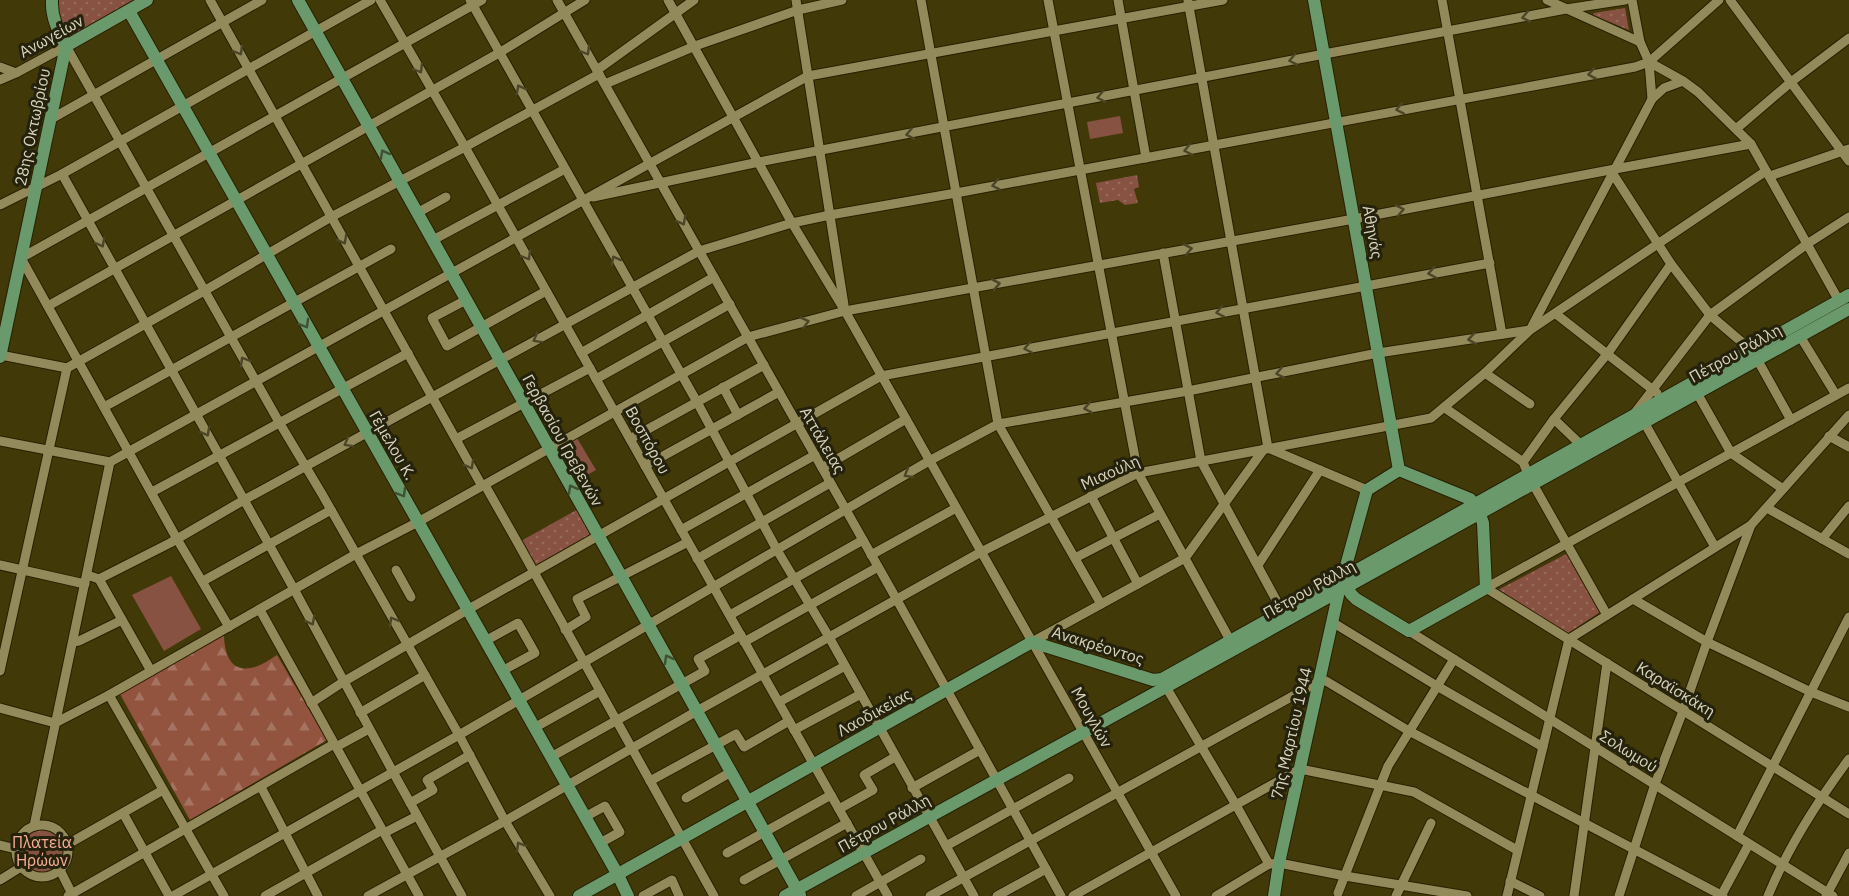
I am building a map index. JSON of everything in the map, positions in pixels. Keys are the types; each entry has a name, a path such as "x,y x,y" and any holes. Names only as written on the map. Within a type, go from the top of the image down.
{"main road":[{"path":"52,0 56,26 66,46"},
{"name":"Ανωγείων","path":"66,46 147,0"},
{"name":"Γερβασίου Γρεβενών","path":"298,0 799,893"},
{"name":"Αθηνάς","path":"1314,0 1400,470"},
{"name":"Γέμελου Κ.","path":"129,11 628,896"},
{"name":"28ης Οκτωβρίου","path":"0,356 21,258 42,183 51,119 66,46"},
{"name":"Πέτρου Ράλλη","path":"1528,473 1644,422 1697,393 1754,355 1800,336 1846,307"},
{"name":"Πέτρου Ράλλη","path":"785,896 799,893 864,853 1310,607 1343,585 1477,508 1528,473 1664,398 1846,307"},
{"path":"1343,585 1356,599 1409,631 1486,588 1483,523 1477,508 1470,499 1400,470 1367,490"},
{"name":"7ης Μαρτίου 1944","path":"1274,896 1274,864 1300,769 1333,620 1367,490"},
{"name":"Πέτρου Ράλλη","path":"1153,680 1162,679 1282,611 1343,585"},
{"path":"1310,607 1327,610 1333,620"},
{"name":"Ανακρέοντος","path":"1032,642 1153,680"},
{"name":"Λαοδικείας","path":"579,896 1032,642"}],"street":[{"path":"210,0 276,115 358,267 434,397 482,486 486,487 714,896"},
{"path":"51,119 262,0"},
{"path":"0,205 120,142 371,0"},
{"name":"Βοσπόρου","path":"380,0 888,896"},
{"path":"229,627 177,539 21,258 342,79 471,3 482,0"},
{"name":"Αττάλειας","path":"557,0 879,567 1061,896"},
{"path":"48,306 500,53 585,0"},
{"name":"Μουγλών","path":"668,0 735,116 792,223 845,311 1176,896"},
{"path":"0,356 67,368 331,217 465,147 598,72 694,0"},
{"path":"605,84 797,5 842,0"},
{"path":"921,0 998,424 1101,604"},
{"path":"1048,0 1138,473 1230,640"},
{"path":"1118,0 1146,158"},
{"path":"0,441 110,462 808,76 1121,18 1188,3 1223,0"},
{"path":"1442,0 1502,334"},
{"path":"1547,0 1640,42"},
{"path":"582,200 759,162 1324,54 1625,0"},
{"path":"1632,0 1640,42 1649,62 1652,99"},
{"path":"0,566 86,580 99,579 177,539 699,251 830,214 956,193 1635,67 1649,62 1719,0"},
{"path":"1730,0 1845,150 1849,162"},
{"path":"471,3 697,402 777,550 829,637 974,896"},
{"path":"1185,558 1266,448 1188,3"},
{"path":"797,5 845,311"},
{"path":"1736,129 1791,82 1849,38"},
{"name":"Ανωγείων","path":"0,80 16,74 66,46"},
{"path":"66,46 255,381 459,735 505,821 550,896"},
{"path":"1649,62 1698,92 1751,144 1846,307"},
{"path":"0,67 16,74"},
{"path":"1530,330 1652,99 1664,88 1683,81"},
{"path":"0,708 55,723 109,695 295,591 356,554 418,522 748,337 845,311 1751,144"},
{"path":"123,813 171,896 459,735 929,461 998,424 1188,391 1378,354 1530,330 1659,243 1768,174 1845,150"},
{"path":"433,240 565,169"},
{"path":"1614,171 1671,264 1710,315 1754,355 1791,420"},
{"path":"62,174 462,896"},
{"path":"417,213 446,197"},
{"path":"1633,416 1710,315 1808,244 1849,218"},
{"path":"104,407 391,249"},
{"path":"1163,253 1201,461 1282,611"},
{"path":"311,703 407,645 881,375 1490,263"},
{"path":"1528,473 1554,419 1608,353 1671,264"},
{"path":"581,353 714,277"},
{"path":"466,300 432,318 447,346 546,291"},
{"path":"596,379 729,304"},
{"path":"1556,314 1664,398"},
{"name":"Μιαούλη","path":"368,896 981,552 1138,473 1431,418 1485,374 1530,330"},
{"path":"1800,336 1836,395"},
{"path":"152,492 408,353"},
{"path":"630,439 764,365"},
{"path":"0,671 67,368"},
{"path":"456,440 590,368"},
{"path":"1485,374 1530,404"},
{"path":"723,387 738,415"},
{"path":"1486,588 1849,388"},
{"path":"645,466 779,392"},
{"path":"1697,393 1731,453 1783,489"},
{"path":"1444,408 1528,473 1607,615"},
{"path":"1507,896 1569,639 1751,525 1849,414"},
{"path":"822,468 906,419"},
{"path":"1554,419 1581,445"},
{"path":"1644,422 1715,548"},
{"path":"1829,436 1849,447"},
{"path":"1266,448 1367,490"},
{"path":"681,530 815,455"},
{"path":"34,826 110,462"},
{"path":"1258,565 1320,470"},
{"path":"698,559 830,483"},
{"path":"1091,496 1138,584"},
{"path":"1822,539 1849,506"},
{"path":"872,555 956,508"},
{"path":"1767,508 1849,554"},
{"path":"203,581 331,510"},
{"path":"1075,558 1160,514"},
{"path":"1619,896 1654,784 1751,525"},
{"path":"730,615 863,540"},
{"path":"565,630 586,617 577,599 688,542"},
{"name":"Λαοδικείας","path":"1032,642 1185,558"},
{"path":"551,757 705,671 698,659 810,606 879,567"},
{"path":"396,570 411,597"},
{"path":"99,579 152,670"},
{"name":"Καραϊσκάκη","path":"1486,588 1849,814"},
{"path":"1633,599 1707,642 1811,692 1849,707"},
{"path":"260,610 419,896"},
{"path":"1737,836 1849,617"},
{"path":"73,642 122,620"},
{"path":"1333,620 1437,686 1543,747"},
{"path":"485,641 518,623 535,653 502,671"},
{"name":"Σολωμού","path":"1409,631 1829,895"},
{"path":"1338,893 1394,753 1454,659"},
{"path":"1574,896 1607,663"},
{"path":"779,702 845,666"},
{"path":"360,713 425,675"},
{"path":"930,896 1320,681 1326,681 1409,731 1722,896 1749,843"},
{"path":"1166,687 1274,864"},
{"path":"534,728 600,692"},
{"path":"650,781 736,734 744,747 861,694"},
{"path":"109,695 224,896"},
{"path":"60,870 71,895 144,852 369,729"},
{"path":"912,788 980,750"},
{"path":"410,803 433,790 427,780 470,755"},
{"path":"839,809 873,790 864,775 895,757"},
{"path":"1768,896 1781,864 1822,796 1849,759"},
{"path":"1073,896 1300,769 1414,792 1517,850"},
{"path":"686,798 731,772"},
{"path":"946,846 1069,778"},
{"path":"261,787 318,896"},
{"path":"68,844 163,790"},
{"path":"727,853 831,795"},
{"path":"585,818 605,806 620,832 600,843"},
{"path":"265,896 417,816"},
{"path":"744,880 847,823"},
{"path":"1396,896 1431,823"},
{"path":"34,826 51,826 64,837 68,844 67,859 60,870 43,877 31,874 21,867 16,855 22,835 34,826"},
{"path":"0,845 16,849"},
{"path":"1829,895 1849,853"},
{"path":"856,896 921,859"},
{"path":"1216,896 1274,864 1467,896"},
{"path":"0,880 21,867"},
{"path":"997,896 1046,869"},
{"path":"643,896 672,880 679,896"},
{"path":"1510,881 1540,896"}],"green space":[{"path":"58,0 133,0 68,37 58,17"},
{"path":"1625,8 1629,30 1593,15 1594,13"},
{"path":"1120,116 1123,133 1090,139 1087,122"},
{"path":"1137,175 1139,187 1134,189 1138,203 1125,205 1118,200 1100,203 1096,183"},
{"path":"577,438 596,470 578,480 559,448"},
{"path":"580,508 595,536 536,568 521,541"},
{"path":"1568,553 1600,612 1567,634 1498,590"},
{"path":"171,576 201,629 164,651 132,595"},
{"path":"224,634 229,659 237,667 254,667 277,655 327,740 190,820 120,694"},
{"name":"Πλατεία Ηρώων","path":"42,828 58,835 65,851 58,867 42,874 26,867 19,851 26,835"}]}
